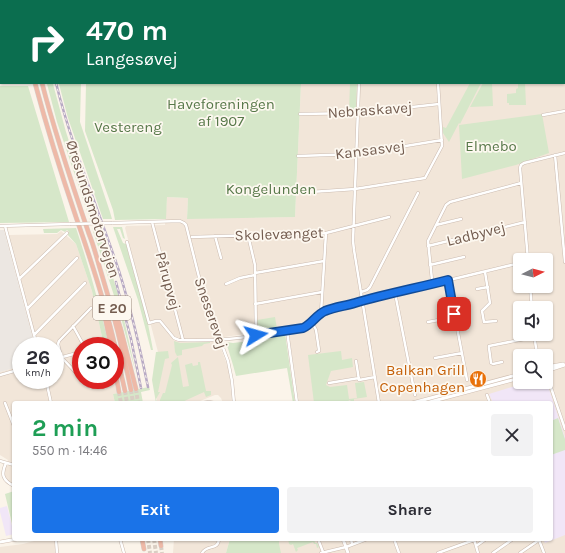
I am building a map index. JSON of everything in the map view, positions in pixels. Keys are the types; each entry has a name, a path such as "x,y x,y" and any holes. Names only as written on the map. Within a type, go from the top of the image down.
{"highway":[{"name":"Øresundsmotorvejen","path":"36,84 42,110 99,286 113,337"},
{"name":"Øresundsmotorvejen","path":"42,84 111,306 131,390"},
{"path":"76,217 102,304 109,337"},
{"path":"89,234 108,286 136,389"},
{"name":"Øresundsmotorvejen","path":"124,386 125,391"},
{"path":"142,541 144,549"},
{"path":"160,541 161,546"}],"street":[{"path":"359,84 354,250 379,401"},
{"path":"296,193 355,189 425,178 442,146 438,84"},
{"name":"Nebraskavej","path":"300,114 358,113 439,104"},
{"path":"543,115 565,111"},
{"name":"Kansasvej","path":"298,156 357,154 442,140"},
{"path":"527,253 521,183 521,165 565,153"},
{"path":"555,155 565,262"},
{"path":"432,280 428,241 446,205 450,202 521,183"},
{"path":"361,292 368,290 370,287 418,193"},
{"name":"Skolevænget","path":"192,237 326,234 354,225 389,217"},
{"path":"436,225 461,219"},
{"name":"Sneserevej","path":"152,222 180,221 186,225 201,285 228,361 234,390 234,401"},
{"path":"0,226 152,222"},
{"name":"Pårupvej","path":"152,222 183,340"},
{"name":"Ladbyvej","path":"428,246 525,222"},
{"path":"5,226 34,335"},
{"path":"19,279 67,233"},
{"path":"321,313 326,234"},
{"path":"248,235 254,261 256,335"},
{"path":"216,236 220,258"},
{"path":"127,242 149,323 160,321 177,340 220,339 303,328 310,324 321,313 328,310 513,265"},
{"name":"Ladbyvej","path":"430,265 464,257"},
{"path":"27,309 77,258"},
{"path":"226,284 255,274 324,261"},
{"path":"485,272 490,303 482,311 483,321 486,322 496,320"},
{"path":"448,280 467,380"},
{"path":"34,335 85,283"},
{"path":"477,289 488,287"},
{"path":"255,304 322,292"},
{"path":"395,293 415,395"},
{"path":"63,337 91,308"},
{"path":"428,322 455,317"},
{"path":"312,322 316,330 319,351 317,352"},
{"path":"74,326 80,337"},
{"path":"287,331 297,401"},
{"path":"502,362 491,363 489,346 513,341"},
{"path":"435,358 462,354"},
{"path":"64,360 72,369"},
{"path":"356,361 359,378"},
{"path":"553,366 565,364"},
{"path":"553,369 565,364"},
{"path":"0,375 12,372"},
{"path":"419,401 513,376"},
{"path":"330,383 375,377"},
{"path":"434,401 513,380"},
{"path":"48,389 51,401"},
{"path":"552,389 565,429"},
{"path":"487,395 489,401"},
{"path":"5,403 12,421"},
{"path":"560,414 565,412"},
{"path":"0,461 12,464"},
{"path":"6,463 3,470 3,476 7,482 12,485"},
{"path":"0,542 12,540"},
{"path":"56,541 57,553"},
{"path":"121,541 124,553"},
{"path":"202,553 204,550 216,546 218,541"},
{"path":"319,541 322,553 346,547 361,541"},
{"path":"344,541 348,553"},
{"path":"395,541 399,553"},
{"path":"438,553 471,541"},
{"path":"474,541 478,553"},
{"path":"476,546 483,541"},
{"path":"493,553 510,541"},
{"path":"520,553 538,541"},
{"path":"539,541 544,553"}],"shaded area":[{"path":"301,84 565,84 565,553 262,553 265,541 553,541 553,401 299,401 288,328 217,338 229,370 232,401 222,401 218,395 215,395 200,401 157,401 154,378 158,352 125,228 126,226 165,225 167,197 188,198 187,218 295,217"},
{"path":"0,230 4,230 33,337 12,337 12,369 0,372"},
{"path":"61,231 76,244 92,291 102,337 72,337 72,389 116,389 118,393 113,394 115,401 12,401 12,485 4,475 8,460 0,455 0,372 12,369 12,389 64,389 64,337 34,337 9,235 57,234"},
{"path":"513,387 513,389 549,389 553,401 492,401 489,394"},
{"path":"553,401 565,437 565,535 553,540"},
{"path":"7,506 12,526 12,534 6,536 0,508"},
{"path":"34,541 54,541 56,553 0,553 0,547"},
{"path":"174,541 229,541 226,553 173,553"}],"green space":[{"path":"47,84 53,84 66,132 95,220 90,220 57,122"},
{"path":"59,84 81,84 80,122 112,219 103,219 68,118"},
{"path":"86,84 301,84 295,217 187,219 188,198 167,197 166,219 115,220 113,210 85,131"},
{"path":"350,84 357,84 356,110 349,111"},
{"path":"469,84 480,84 449,142 443,133 443,127 446,128"},
{"path":"482,84 492,84 493,106 470,107"},
{"path":"518,84 525,84 526,105 509,105 509,103 507,103 507,94 516,93 516,89 518,88"},
{"path":"0,86 28,86 69,222 0,223"},
{"name":"Elmebo","path":"542,114 549,153 516,165 462,179 459,125"},
{"path":"98,227 120,301 136,374 120,314 92,228"},
{"path":"113,227 122,227 125,239 123,238 120,229 117,229 123,243 126,244 148,324 153,350 151,350 138,300"},
{"path":"76,228 94,287 107,337 102,337 92,291 76,244 67,234 69,232 67,230 65,232 61,230 57,233 44,233 43,229"},
{"path":"275,317 277,329 257,331 257,320"},
{"path":"285,333 295,401 293,401 287,368 236,376 226,342 233,343 257,340 257,338"},
{"path":"174,341 180,343 210,343 182,350 182,355 177,356"},
{"path":"168,351 169,358 165,359 158,392 160,392 156,401 156,401 152,380 156,352"},
{"path":"341,351 342,360 352,358 353,367 331,371 326,385 330,387 347,385 349,399 357,398 355,383 364,382 367,397 354,399 354,401 314,401 308,355"},
{"path":"178,357 183,387 189,386 185,365 192,363 193,366 198,365 198,362 200,362 206,391 211,391 211,395 206,397 204,392 184,401 160,401 163,393 165,393 172,365 171,363"},
{"path":"149,387 150,390 141,392 143,401 115,401 113,394"},
{"path":"558,418 565,439 565,450 553,454 553,420"},
{"path":"12,492 12,524 5,494"},
{"path":"229,541 279,541 281,553 226,553"},
{"path":"288,541 314,541 319,547 317,548 316,544 313,542 297,548 298,550 296,552 293,544 289,544"}],"tunnel":[{"path":"136,389 138,401"},
{"path":"131,390 133,401"},
{"path":"125,391 127,401"},
{"path":"119,392 121,401"},
{"path":"148,541 150,553"},
{"path":"154,541 156,553"},
{"path":"161,546 162,553"}],"railway":[{"path":"56,84 77,154 119,271 135,329 148,387"},
{"path":"116,282 131,339 141,388"}],"place":[{"name":"Balkan Grill Copenhagen","path":"478,379"}],"route":[{"path":"256,335 303,328 310,324 321,313 328,310 448,280 454,314"}],"park label":[{"name":"Haveforeningen af 1907","path":"221,112"},
{"name":"Vestereng","path":"128,127"},
{"name":"Kongelunden","path":"271,189"}]}
